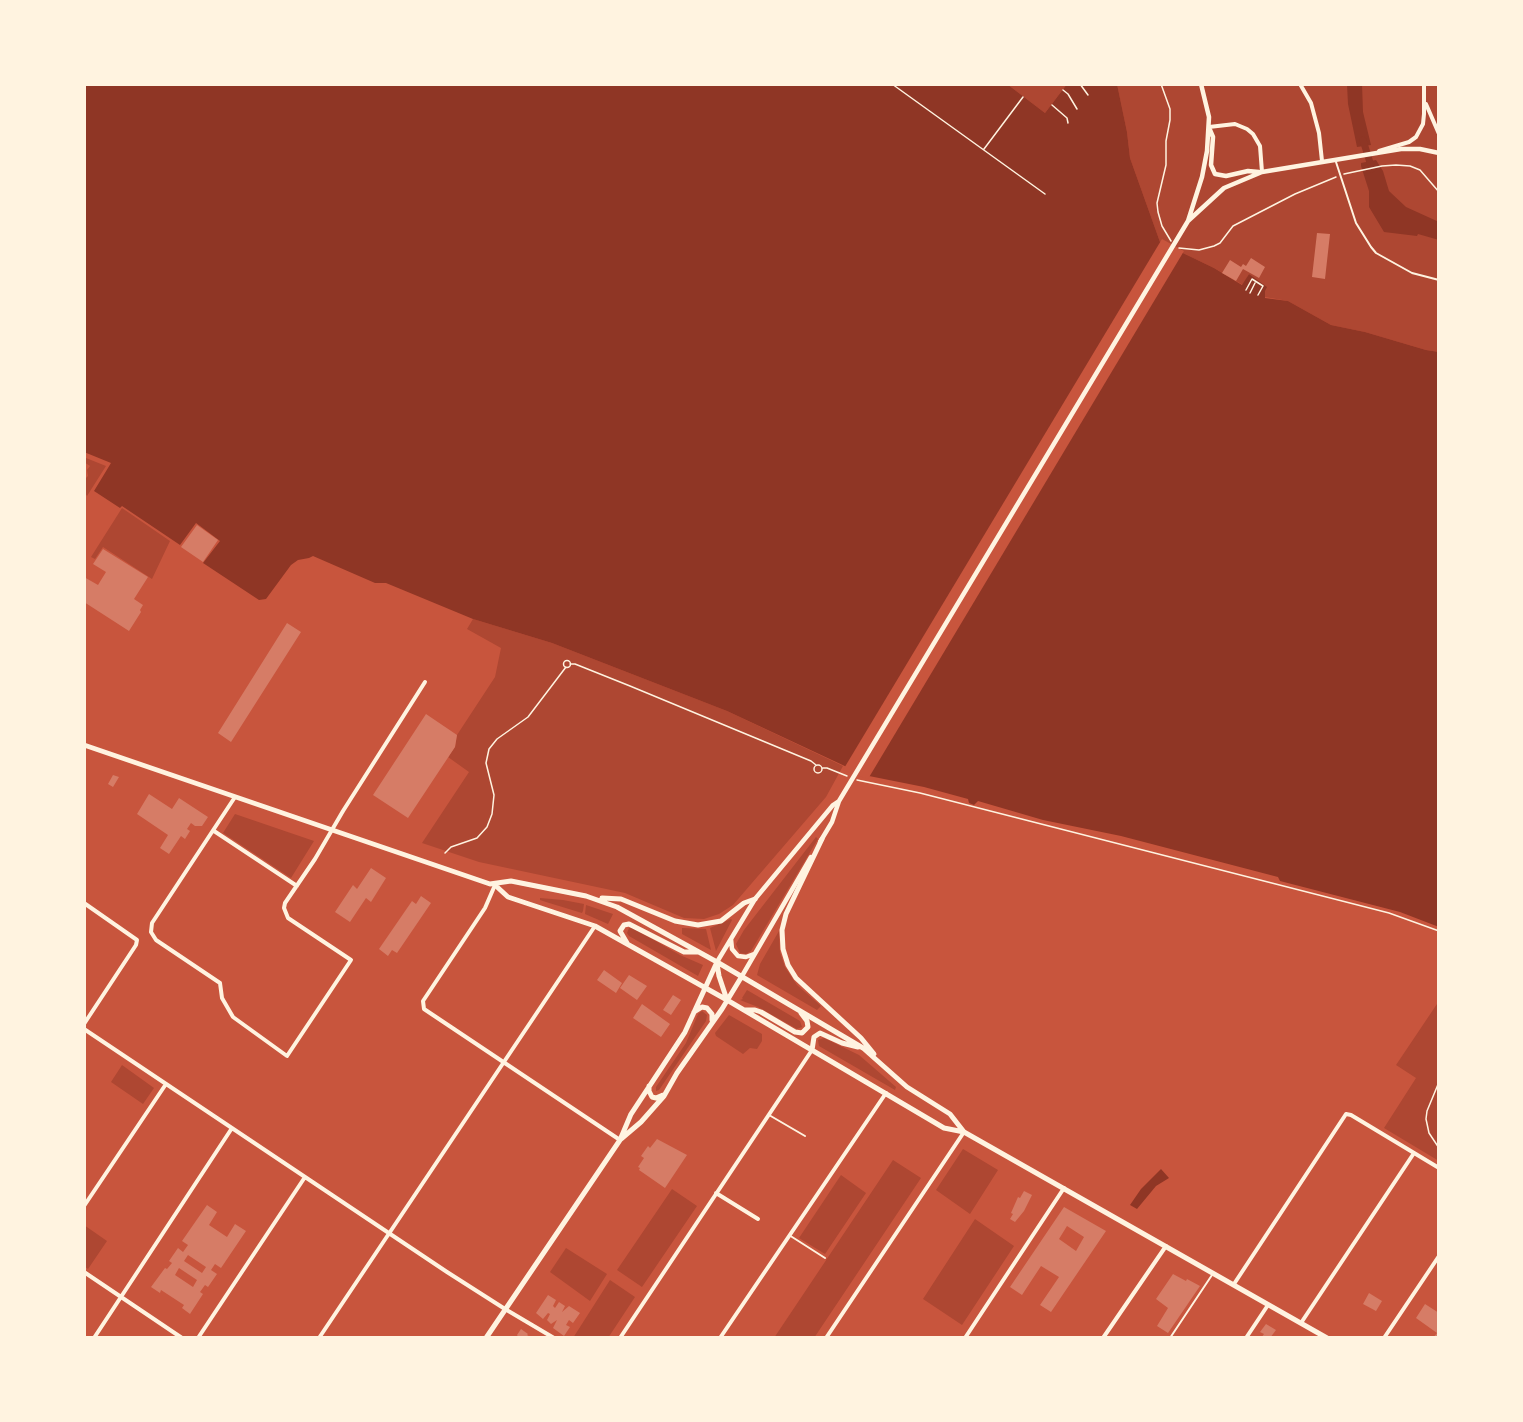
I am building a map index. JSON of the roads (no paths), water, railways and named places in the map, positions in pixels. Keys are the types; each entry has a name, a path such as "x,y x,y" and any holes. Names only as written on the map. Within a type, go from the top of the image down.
{"main road":[{"path":"84,745 495,885 508,897 595,926 886,1092 944,1128 964,1132 1327,1338"},
{"path":"822,839 786,914 782,939 786,959 802,984 861,1038 891,1073"},
{"path":"495,885 511,881 594,898 621,899 675,921 698,925 721,921 744,903 755,899"},
{"path":"594,898 628,912 742,976 862,1048 907,1088 950,1114 964,1132"},
{"path":"628,944 620,931 624,925 630,924 684,952 698,952"},
{"path":"486,1338 620,1140 631,1114 685,1032 717,962"},
{"path":"717,962 727,1000"},
{"path":"650,1085 649,1091 654,1098 661,1096 742,976"},
{"path":"691,1016 699,1008 707,1008 713,1017 708,1027"},
{"path":"744,1010 761,1012 795,1032 802,1033 808,1027 807,1021 798,1009"},
{"path":"813,1050 814,1037 820,1033 842,1043 862,1048"},
{"path":"620,1140 652,1110 664,1096 666,1090"}],"street":[{"path":"742,976 832,822 839,801 1186,223 1202,177 1209,127 1207,105 1201,84"},
{"path":"1300,84 1311,104 1321,142 1322,161"},
{"path":"1375,153 1409,142 1416,137 1424,114 1424,84"},
{"path":"1423,98 1439,134"},
{"path":"1209,127 1234,124 1253,134 1260,146 1262,172"},
{"path":"1209,127 1213,137 1211,165 1215,174 1226,176 1248,171 1262,172"},
{"path":"1186,223 1224,188 1262,172 1407,149 1439,153"},
{"path":"235,797 152,923 151,932 156,940 220,983 222,998 233,1017 287,1056 351,960 291,920 285,912 285,903 425,682"},
{"path":"717,962 755,899 839,801"},
{"path":"214,831 297,886"},
{"path":"495,885 489,901 423,1001 422,1006 426,1011 620,1140"},
{"path":"84,903 136,937 136,945 84,1026 389,1234 505,1310 554,1338"},
{"path":"319,1338 595,926"},
{"path":"730,938 732,949 738,956 746,957 754,954"},
{"path":"620,1338 813,1050"},
{"path":"84,1206 166,1084"},
{"path":"720,1338 886,1092"},
{"path":"1234,1284 1346,1114 1439,1168"},
{"path":"94,1338 232,1128"},
{"path":"826,1338 964,1132"},
{"path":"1301,1323 1414,1153"},
{"path":"198,1338 305,1177"},
{"path":"965,1338 1065,1188"},
{"path":"716,1194 758,1219"},
{"path":"1103,1338 1166,1245"},
{"path":"1384,1338 1439,1256"},
{"path":"84,1272 182,1338"},
{"path":"1245,1338 1269,1304"}],"lane":[{"path":"1335,159 1356,224 1376,253 1413,273 1439,280"},
{"path":"769,1115 805,1136"},
{"path":"789,1235 825,1258"},
{"path":"1170,1338 1214,1273"}],"waterway":[{"path":"1363,140 1372,169"}]}
